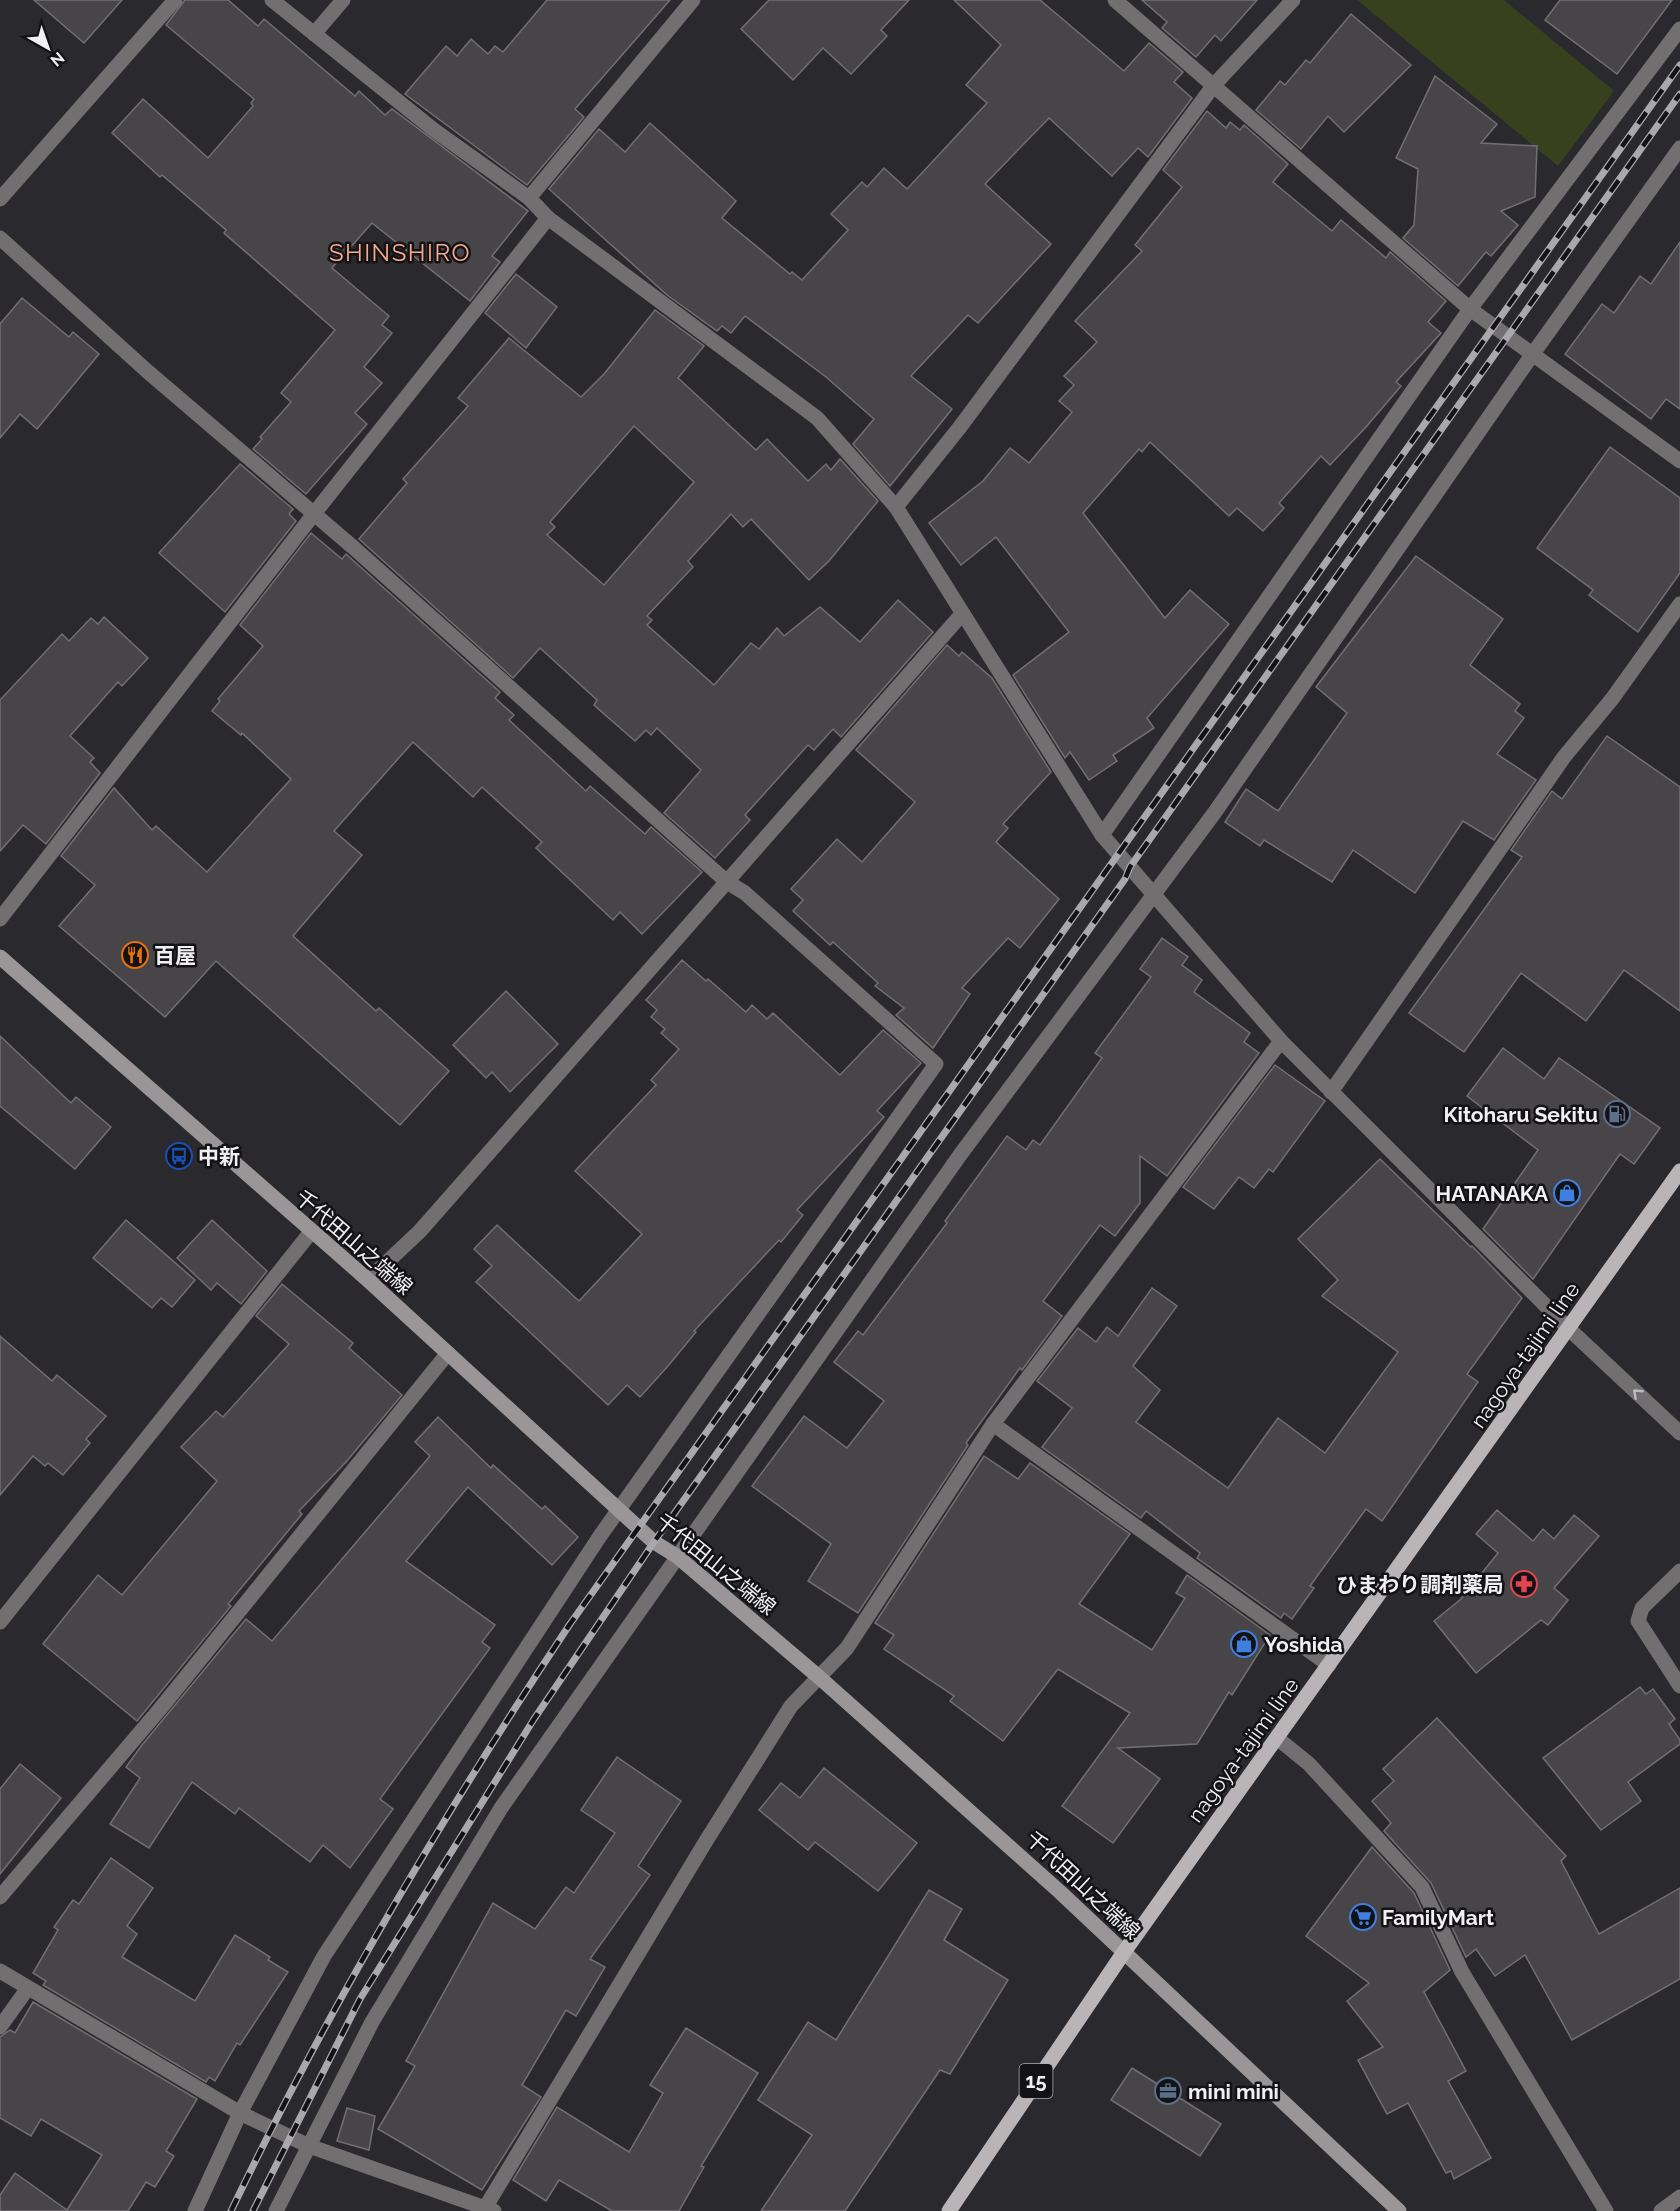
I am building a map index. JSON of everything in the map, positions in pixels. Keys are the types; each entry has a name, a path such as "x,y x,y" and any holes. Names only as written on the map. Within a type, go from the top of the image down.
{"main road":[{"name":"nagoya-tajimi line","path":"949,2211 1124,1952 1680,1171"}],"street":[{"path":"0,199 175,0"},
{"path":"272,0 434,130 529,198 548,218 817,418 896,507 1102,836 1281,1041 1569,1329 1680,1433"},
{"path":"314,34 343,0"},
{"path":"529,198 693,0"},
{"path":"1115,0 1470,309 1680,460"},
{"path":"896,507 960,427 1214,85 1293,0"},
{"path":"1102,836 1470,309 1680,29"},
{"path":"276,2211 372,2022 501,1808 960,1155 1215,812 1532,355 1680,148"},
{"path":"0,920 313,515 548,218"},
{"path":"0,238 147,371 354,548 727,882 745,893 936,1064 619,1510 324,1956 240,2113 195,2211"},
{"path":"1331,1092 1564,757 1612,699 1680,604"},
{"path":"368,1280 420,1231 962,614"},
{"name":"千代田山之端線","path":"0,957 368,1280 654,1542 678,1557 820,1678 1124,1952 1400,2211"},
{"path":"0,1971 240,2113 309,2145 489,2210 766,1743 791,1706 847,1648 993,1424 1281,1041"},
{"path":"0,1622 311,1232"},
{"path":"0,1897 160,1709 448,1353"},
{"path":"993,1424 1329,1665"},
{"path":"1680,1571 1642,1608 1638,1621 1680,1686"},
{"path":"1277,1738 1309,1764 1422,1887 1462,1972 1606,2211"},
{"path":"0,2027 28,1988"},
{"path":"1661,2211 1680,2197"}],"green space":[{"path":"1357,0 1504,0 1614,91 1558,166"}],"building":[{"path":"34,0 122,0 84,43"},
{"path":"185,0 228,0 258,26 264,19 355,96 359,91 385,115 392,109 528,211 492,256 500,262 470,301 372,223 332,268 389,316 382,325 392,333 364,367 382,383 355,413 367,424 306,494 253,449 262,439 260,437 291,402 281,393 335,330 224,233 226,230 162,175 160,177 112,133 143,99 208,158 253,106 251,103 254,99 166,25"},
{"path":"547,0 670,0 575,109 584,117 527,185 405,94 446,46 457,56 471,39 488,54 495,46 503,52"},
{"path":"769,0 909,0 881,30 887,36 851,74 823,48 793,80 741,29"},
{"path":"954,0 1040,0 1124,71 1149,43 1183,72 1174,82 1192,98 1148,157 1138,148 1112,176 1049,118 985,184 1051,244 978,323 968,315 911,376 952,409 890,486 853,444 874,419 826,377 745,316 731,333 722,326 717,331 667,295 549,189 599,129 625,152 650,123 736,201 722,218 790,274 792,272 802,280 848,230 831,214 862,182 867,187 884,168 907,189 987,103 966,85 1001,45"},
{"path":"1142,0 1257,0 1221,41 1215,35 1196,57 1162,28 1167,22"},
{"path":"1560,0 1672,0 1617,74 1545,20"},
{"path":"1351,14 1411,65 1344,132 1328,116 1301,149 1256,110 1280,81 1285,85 1306,60 1310,63"},
{"path":"1435,76 1497,124 1481,143 1537,146 1535,197 1501,211 1518,225 1491,256 1486,252 1458,286 1403,238 1414,225 1418,169 1396,158"},
{"path":"1207,111 1226,128 1230,122 1240,130 1244,125 1288,164 1273,182 1332,231 1341,220 1386,258 1390,252 1446,301 1428,322 1441,333 1396,382 1401,386 1366,427 1330,465 1321,456 1279,503 1284,508 1263,531 1237,508 1229,516 1150,442 1142,452 1139,449 1083,513 1165,618 1190,590 1229,624 1147,718 1154,728 1113,755 1117,761 1089,780 1070,752 1065,758 1013,675 1069,632 996,537 961,565 929,523 983,481 1010,448 1029,463 1072,412 1059,401 1074,385 1064,376 1097,342 1075,321 1142,251 1135,245 1182,187 1163,170"},
{"path":"1680,242 1680,409 1666,399 1651,419 1565,354 1602,304 1614,313 1640,276 1651,284"},
{"path":"516,274 557,307 526,348 485,313"},
{"path":"22,298 69,337 73,332 99,354 37,429 20,414 0,438 0,324"},
{"path":"655,310 704,346 678,378 756,450 767,439 808,481 826,464 831,470 840,459 878,501 829,561 809,580 751,519 743,527 731,514 688,561 693,567 647,616 652,620 647,625 714,685 751,643 759,649 777,628 784,636 820,607 860,642 898,600 933,632 841,737 833,729 814,750 808,745 745,815 750,820 715,858 664,813 701,770 657,728 651,735 646,730 635,741 594,705 597,700 540,648 513,678 359,539 407,483 403,479 468,406 458,398 509,338 581,397 604,374","holes":["634,426 694,482 604,585 547,535 555,527 550,522"]},
{"path":"1610,447 1680,498 1680,573 1638,632 1589,595 1593,590 1537,548"},
{"path":"240,464 293,509 289,514 296,521 225,612 159,553"},
{"path":"311,533 342,559 346,554 500,692 495,698 514,715 509,720 586,791 590,786 645,834 651,827 702,872 642,934 620,912 613,920 536,848 542,842 482,787 473,797 413,742 334,831 362,855 293,936 376,1011 379,1008 449,1071 400,1125 216,961 165,1017 59,926 95,885 61,856 114,788 152,830 156,826 207,872 291,779 242,733 241,735 212,711 220,701 218,699 263,646 240,625"},
{"path":"1416,556 1503,619 1470,665 1520,704 1515,711 1524,718 1497,754 1536,780 1494,840 1463,821 1415,893 1353,850 1332,882 1264,840 1260,846 1225,822 1246,789 1278,811 1347,713 1316,687"},
{"path":"104,617 148,658 122,686 118,682 70,736 94,758 90,762 100,773 46,844 23,825 0,851 0,700 62,634 69,641 91,618 98,624"},
{"path":"947,645 959,656 962,652 992,678 1051,772 1003,824 1008,828 996,842 1059,899 1020,948 1008,938 962,988 970,994 933,1048 896,1015 904,1008 875,986 878,983 833,942 830,945 793,911 803,900 791,889 837,839 862,862 915,802 856,750"},
{"path":"1607,736 1680,787 1680,1011 1624,970 1586,1021 1521,973 1464,1052 1409,1013 1522,857 1511,850 1552,791 1562,799"},
{"path":"1162,938 1188,957 1182,965 1202,980 1194,992 1250,1033 1244,1042 1259,1053 1167,1176 1140,1156 1140,1203 1115,1236 1100,1225 1043,1301 1062,1316 1022,1370 1020,1368 966,1443 968,1445 858,1613 808,1581 831,1544 752,1486 804,1416 847,1448 884,1401 834,1362 858,1331 863,1335 947,1223 945,1221 1007,1136 1026,1150 1033,1140 1040,1145 1102,1058 1095,1053 1151,977 1140,969"},
{"path":"682,960 746,1012 752,1005 767,1019 773,1013 840,1075 883,1030 921,1063 877,1111 884,1117 797,1210 803,1215 781,1242 779,1240 694,1331 696,1332 640,1397 627,1385 608,1405 476,1282 492,1266 474,1249 497,1225 579,1301 642,1234 575,1171 656,1085 651,1080 679,1049 661,1033 665,1029 651,1017 657,1010 646,1000"},
{"path":"506,991 558,1044 510,1092 492,1072 486,1078 453,1045"},
{"path":"0,1036 71,1103 76,1097 111,1127 75,1169 0,1106"},
{"path":"1503,1048 1544,1079 1559,1058 1660,1128 1634,1164 1620,1154 1533,1279 1483,1229 1538,1150 1467,1096"},
{"path":"1275,1065 1325,1101 1273,1172 1269,1169 1254,1188 1239,1177 1214,1209 1183,1187"},
{"path":"1380,1159 1472,1246 1522,1298 1467,1374 1478,1382 1382,1521 1366,1509 1310,1586 1314,1588 1292,1619 1284,1613 1281,1618 1197,1558 1200,1553 1146,1511 1141,1518 1042,1447 1072,1408 1037,1381 1078,1328 1096,1342 1107,1327 1118,1336 1152,1288 1177,1306 1133,1366 1160,1390 1136,1422 1228,1488 1278,1418 1325,1453 1398,1352 1322,1296 1338,1280 1298,1239"},
{"path":"126,1220 195,1280 172,1307 161,1298 152,1308 93,1258"},
{"path":"212,1220 267,1271 241,1304 217,1283 211,1290 177,1258"},
{"path":"282,1284 353,1343 349,1348 402,1395 346,1462 299,1511 302,1514 228,1604 231,1606 137,1721 43,1644 98,1575 122,1595 217,1481 181,1447 216,1411 223,1417 289,1344 256,1316"},
{"path":"0,1336 52,1381 57,1375 106,1416 86,1439 90,1443 63,1475 48,1463 45,1466 33,1456 0,1495"},
{"path":"438,1417 491,1468 493,1465 542,1509 545,1506 578,1537 552,1565 468,1487 406,1561 495,1625 482,1642 490,1648 380,1799 393,1809 350,1868 323,1845 310,1862 239,1808 235,1814 192,1782 149,1848 110,1824 140,1778 126,1767 142,1745 246,1619 272,1641 430,1456 415,1442"},
{"path":"984,1456 1018,1479 1030,1463 1130,1534 1079,1604 1152,1650 1185,1598 1176,1593 1187,1575 1270,1635 1232,1695 1229,1692 1197,1744 1118,1748 1160,1779 1113,1843 1062,1806 1130,1713 1058,1669 1003,1741 950,1701 954,1696 884,1649 894,1635 875,1623"},
{"path":"1497,1510 1533,1541 1543,1529 1554,1539 1574,1515 1599,1536 1554,1588 1568,1600 1548,1625 1541,1620 1476,1673 1434,1621 1461,1599 1498,1553 1476,1534"},
{"path":"1640,1687 1646,1694 1653,1689 1675,1719 1669,1724 1680,1740 1680,1744 1628,1782 1641,1801 1601,1830 1543,1758"},
{"path":"1437,1718 1566,1856 1561,1861 1599,1934 1680,1888 1680,1979 1572,2040 1525,1955 1495,1976 1476,1949 1466,1957 1431,1883 1384,1831 1391,1823 1372,1801 1394,1781 1383,1769"},
{"path":"617,1757 681,1801 638,1866 650,1875 590,1959 605,1967 576,2016 566,2010 522,2085 541,2097 482,2190 378,2129 415,2066 406,2061 493,1903 535,1929 566,1887 574,1893 615,1833 581,1810"},
{"path":"20,1764 61,1798 0,1874 0,1789"},
{"path":"824,1768 917,1843 878,1891 815,1842 808,1850 759,1810 781,1783 800,1798"},
{"path":"1372,1847 1414,1893 1450,1970 1424,1992 1466,2071 1448,2081 1491,2158 1454,2179 1451,2171 1446,2173 1408,2103 1387,2114 1358,2060 1383,2047 1347,2001 1369,1983 1306,1936"},
{"path":"111,1858 153,1888 127,1926 137,1934 122,1957 195,2001 235,1935 270,1957 268,1960 288,1972 240,2045 237,2043 215,2081 209,2077 206,2082 43,1985 46,1981 33,1973 58,1930 54,1927 73,1900 79,1904"},
{"path":"929,1890 962,1909 944,1940 1008,1980 950,2074 940,2070 845,2211 761,2211 812,2135 758,2100 808,2022 836,2040"},
{"path":"33,2002 197,2099 166,2151 174,2156 155,2187 146,2182 128,2211 0,2211 0,2195 15,2173 67,2210 102,2155 41,2119 31,2136 0,2118 0,2037 10,2030 15,2033"},
{"path":"686,2028 758,2073 701,2166 704,2167 679,2211 612,2211 559,2180 546,2201 513,2180 557,2107 629,2152 663,2093 650,2085"},
{"path":"1132,2068 1221,2124 1200,2156 1111,2100"},
{"path":"347,2108 375,2116 369,2150 337,2141"}],"railway":[{"path":"231,2211 308,2059 390,1911 478,1766 570,1624 1680,65"},
{"path":"253,2211 360,1999 534,1719 654,1542 1125,879 1130,867 1680,94"}],"place":[{"name":"百屋","path":"135,955"},
{"name":"Kitoharu Sekitu","path":"1617,1114"},
{"name":"中新","path":"179,1156"},
{"name":"HATANAKA","path":"1567,1193"},
{"name":"ひまわり調剤薬局","path":"1524,1584"},
{"name":"Yoshida","path":"1244,1644"},
{"name":"FamilyMart","path":"1363,1917"},
{"name":"mini mini","path":"1168,2091"}],"district":[{"name":"SHINSHIRO","path":"400,252"}]}
